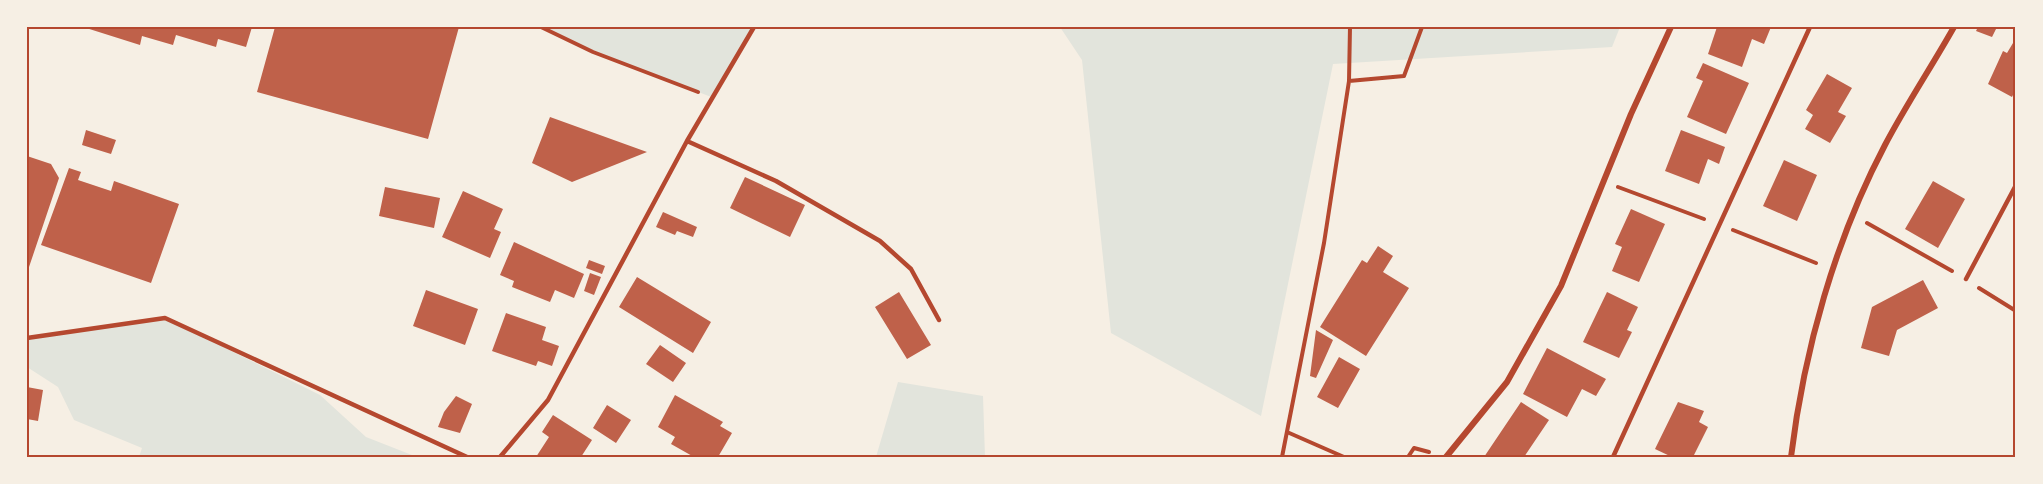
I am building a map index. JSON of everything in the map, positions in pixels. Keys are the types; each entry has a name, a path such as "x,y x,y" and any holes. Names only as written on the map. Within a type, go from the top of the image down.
{"street":[{"path":"1446,457 1507,382 1560,286 1630,114 1671,27"},
{"path":"1791,457 1810,351 1822,307 1853,216 1885,145 1954,27"}],"lane":[{"path":"500,457 548,400 687,141 754,27"},
{"path":"1613,457 1810,27"},
{"path":"687,141 776,181 880,241 911,269 939,320"},
{"path":"1966,279 2016,185"},
{"path":"27,338 165,318 467,457"}],"path":[{"path":"541,27 593,52 714,98"},
{"path":"1282,457 1324,243 1349,81 1350,27"},
{"path":"1349,81 1404,76 1422,27"},
{"path":"1853,216 1966,279 2016,311"},
{"path":"1287,432 1344,457"},
{"path":"1408,457 1414,448 1446,457"}],"shaded area":[{"path":"541,27 754,27 714,98 593,52"},
{"path":"1060,27 1620,27 1612,47 1333,64 1261,416 1111,333 1082,60"},
{"path":"165,318 320,395 366,437 417,457 139,457 142,448 74,420 58,387 27,367 27,338"},
{"path":"898,382 983,396 985,457 876,457"}],"building":[{"path":"83,27 252,27 246,47 218,39 216,47 176,35 173,45 142,36 140,45"},
{"path":"275,27 459,27 428,139 257,92"},
{"path":"1717,27 1771,27 1764,44 1752,39 1742,67 1708,54"},
{"path":"1978,27 1997,27 1992,37 1976,31"},
{"path":"2013,43 2016,45 2016,94 2014,93 2012,97 1988,84 2003,51 2007,53"},
{"path":"1703,63 1749,83 1726,134 1687,117 1703,81 1696,78"},
{"path":"1827,74 1852,88 1838,112 1846,116 1830,143 1805,129 1813,115 1806,110"},
{"path":"550,117 647,152 572,182 532,163"},
{"path":"86,130 116,140 111,154 82,145"},
{"path":"1681,130 1725,147 1719,164 1708,159 1699,184 1665,171"},
{"path":"27,156 51,164 59,178 27,273"},
{"path":"1784,160 1817,175 1797,221 1763,206"},
{"path":"69,168 81,172 78,180 111,191 114,181 179,204 151,283 41,245"},
{"path":"745,177 805,205 790,237 730,208"},
{"path":"1933,181 1965,199 1938,248 1905,229"},
{"path":"385,187 440,198 434,228 379,216"},
{"path":"463,191 503,209 494,229 501,232 490,258 442,237"},
{"path":"1631,209 1665,224 1639,282 1612,271 1622,247 1615,244"},
{"path":"663,212 697,227 693,237 677,231 675,235 656,227"},
{"path":"514,242 584,274 574,298 555,290 550,302 512,287 514,281 500,275"},
{"path":"1378,246 1393,256 1383,272 1409,288 1366,356 1320,327 1362,260 1367,263"},
{"path":"589,260 605,266 602,274 586,268"},
{"path":"590,273 601,277 594,295 584,291"},
{"path":"637,277 711,322 693,353 619,307"},
{"path":"1923,280 1938,308 1897,330 1889,356 1861,348 1872,307"},
{"path":"426,290 478,309 465,345 413,326"},
{"path":"899,292 931,345 907,359 875,307"},
{"path":"1607,292 1638,307 1627,330 1632,332 1619,358 1583,342"},
{"path":"506,313 546,327 542,340 559,346 552,366 538,361 536,366 492,351"},
{"path":"1316,330 1333,340 1316,378 1310,376"},
{"path":"660,345 686,363 673,382 646,364"},
{"path":"1547,348 1606,379 1596,396 1582,389 1567,417 1523,394"},
{"path":"1339,357 1360,369 1338,408 1317,397"},
{"path":"27,387 43,390 38,421 27,419"},
{"path":"675,395 723,422 720,426 732,433 718,457 694,457 671,444 675,437 658,427"},
{"path":"456,396 472,404 460,433 438,427 444,412"},
{"path":"1521,402 1549,420 1524,457 1484,457"},
{"path":"1678,402 1704,411 1699,422 1708,427 1693,457 1672,457 1655,449"},
{"path":"607,405 631,420 616,443 593,428"},
{"path":"553,415 592,440 581,457 536,457 549,437 542,432"}]}
